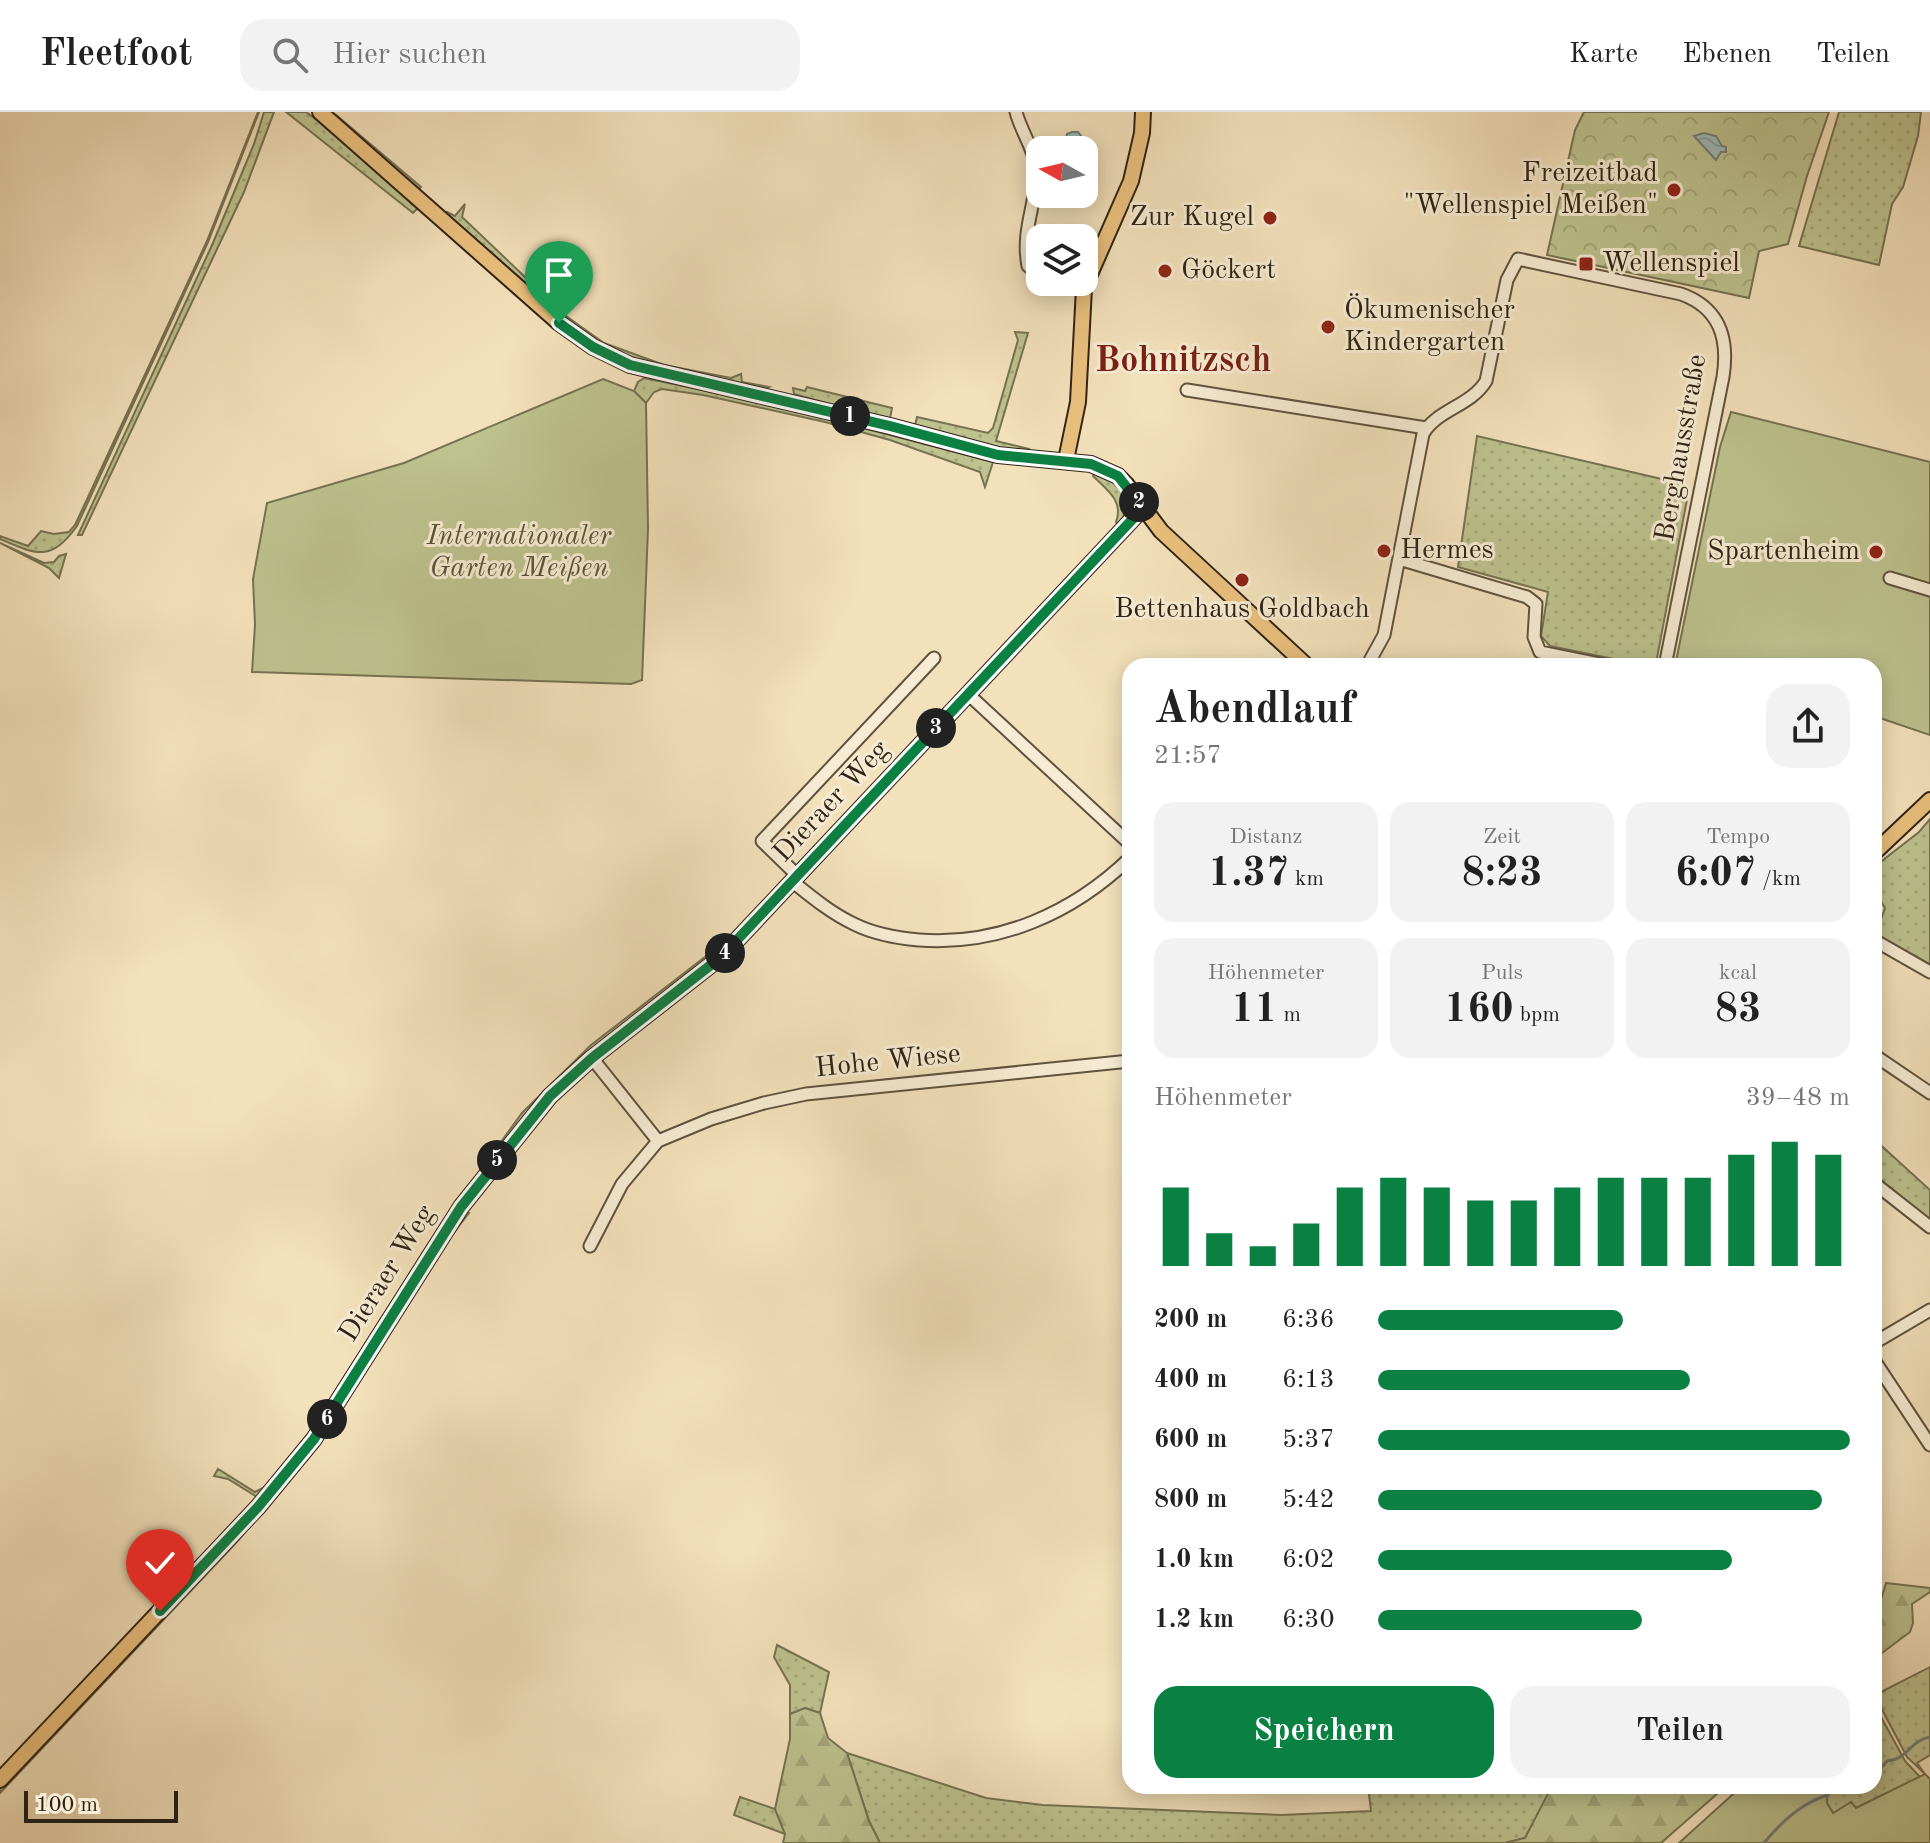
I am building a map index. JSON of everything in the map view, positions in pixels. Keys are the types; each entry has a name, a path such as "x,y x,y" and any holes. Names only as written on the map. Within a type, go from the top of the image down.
{"main road":[{"path":"320,112 559,323 593,347 630,365 890,426 998,455 1091,464 1118,476 1161,531 1298,658"},
{"path":"1098,256 1131,181 1142,133 1143,112"},
{"path":"1066,460 1078,402 1084,296"},
{"name":"Dieraer Weg","path":"0,1780 249,1517 314,1439 461,1207 550,1096 592,1058 721,957 1143,508"},
{"path":"1882,845 1930,800"}],"street":[{"path":"1016,112 1036,162 1037,175 1027,224"},
{"name":"Berghausstraße","path":"1426,428 1475,394 1486,381 1507,280 1518,259 1668,290 1691,298 1709,310 1719,324 1724,340 1725,365 1667,658"},
{"path":"1187,390 1426,428 1384,635 1371,658"},
{"path":"1399,559 1527,597 1536,604 1534,637 1540,652 1570,658"},
{"path":"1890,578 1930,590"},
{"path":"934,658 762,841 796,879 823,907 878,934 900,939 955,941 986,938 1026,925 1105,882 1122,866"},
{"path":"968,694 1122,837"},
{"path":"1882,945 1930,972"},
{"path":"592,1058 658,1141"},
{"path":"1882,1060 1930,1093"},
{"name":"Hohe Wiese","path":"590,1246 622,1184 658,1141 711,1119 806,1094 1122,1062"},
{"path":"1882,1189 1930,1227"},
{"path":"1882,1338 1930,1310"},
{"path":"1882,1372 1930,1445"}],"green space":[{"path":"258,112 208,242 77,526 59,545 43,552 24,549 0,539 0,536 28,546 41,531 54,534 69,532 75,525 207,241"},
{"path":"264,112 274,112 244,192 82,535 78,535 213,243"},
{"path":"286,112 306,112 419,207 413,213"},
{"path":"327,112 336,115 421,187 417,190"},
{"path":"1584,112 1829,112 1788,244 1759,251 1749,298 1547,255 1575,130"},
{"path":"1839,112 1921,112 1918,136 1903,187 1892,204 1879,265 1799,246"},
{"path":"465,204 462,217 566,316 604,343 664,365 731,378 741,374 742,382 769,387 764,389 663,368 606,348 573,327 444,214 447,212 455,216"},
{"path":"1015,332 1028,333 996,441 1029,449 1027,455 920,429 915,425 917,417 988,433 993,428 1018,340"},
{"path":"644,378 771,404 993,462 985,487 980,472 890,440 825,422 662,389 654,392 646,403 634,391"},
{"name":"Internationaler Garten Meißen","path":"603,379 634,391 646,403 648,529 642,680 631,684 252,672 255,625 253,579 267,503 404,463"},
{"path":"807,387 892,408 890,418 883,419 794,394 793,388 805,391"},
{"path":"1731,412 1930,462 1930,735 1882,719 1882,658 1677,658 1720,447"},
{"path":"1477,436 1683,484 1689,489 1657,658 1609,658 1550,646 1541,636 1548,592 1458,567"},
{"path":"1095,472 1112,481 1128,499 1128,509 1119,524 1116,522 1116,502 1093,476"},
{"path":"0,543 44,563 54,562 66,554 59,578 49,568"},
{"path":"1930,819 1930,965 1882,940 1885,908 1882,903 1882,861 1919,832"},
{"path":"714,950 716,958 553,1086 318,1425 257,1497 228,1479 214,1476 218,1469 255,1492 265,1487 308,1434 439,1227 522,1113 591,1045"},
{"path":"1882,1146 1930,1190 1930,1221 1882,1182"},
{"path":"466,1212 469,1213 449,1239 315,1449 235,1544 0,1793 0,1787 272,1498"},
{"path":"1886,1583 1930,1588 1930,1592 1912,1604 1910,1632 1882,1653 1882,1596"},
{"path":"777,1645 829,1672 820,1713 805,1708 790,1714 790,1685 774,1657"},
{"path":"1930,1667 1930,1755 1917,1763 1925,1774 1907,1757 1882,1709 1882,1691"},
{"path":"805,1708 820,1713 828,1738 847,1753 869,1821 880,1843 783,1843 785,1834 775,1809 790,1739 790,1714"},
{"path":"1882,1719 1905,1761 1920,1777 1856,1808 1833,1813 1827,1803 1826,1794 1882,1794"},
{"path":"847,1753 986,1798 1043,1805 1281,1815 1371,1811 1369,1794 1549,1794 1525,1838 1505,1843 880,1843 869,1821"},
{"path":"1925,1774 1930,1779 1930,1843 1679,1843 1733,1794 1826,1794 1827,1803 1833,1813 1851,1802 1856,1808"},
{"path":"1548,1794 1717,1794 1661,1843 1505,1843 1525,1838"},
{"path":"740,1797 775,1809 785,1834 734,1815"}],"water":[{"path":"1078,132 1081,136 1067,136"},
{"path":"1704,133 1716,136 1726,147 1726,152 1721,152 1716,160 1694,136"}],"waterway":[{"path":"1882,1767 1930,1737"},
{"path":"1764,1843 1792,1814 1829,1794"}],"place":[{"name":"Freizeitbad \"Wellenspiel Meißen\"","path":"1674,190"},
{"name":"Zur Kugel","path":"1270,218"},
{"name":"Wellenspiel","path":"1586,264"},
{"name":"Göckert","path":"1165,271"},
{"name":"Ökumenischer Kindergarten","path":"1328,327"},
{"name":"Hermes","path":"1384,551"},
{"name":"Spartenheim","path":"1876,552"},
{"name":"Bettenhaus Goldbach","path":"1242,580"}],"district":[{"name":"Bohnitzsch","path":"1183,362"}],"route":[{"path":"160,1611 258,1507 314,1439 461,1207 550,1096 592,1058 721,957 1143,508 1118,476 1091,464 998,455 890,426 630,365 593,347 559,323"}]}
